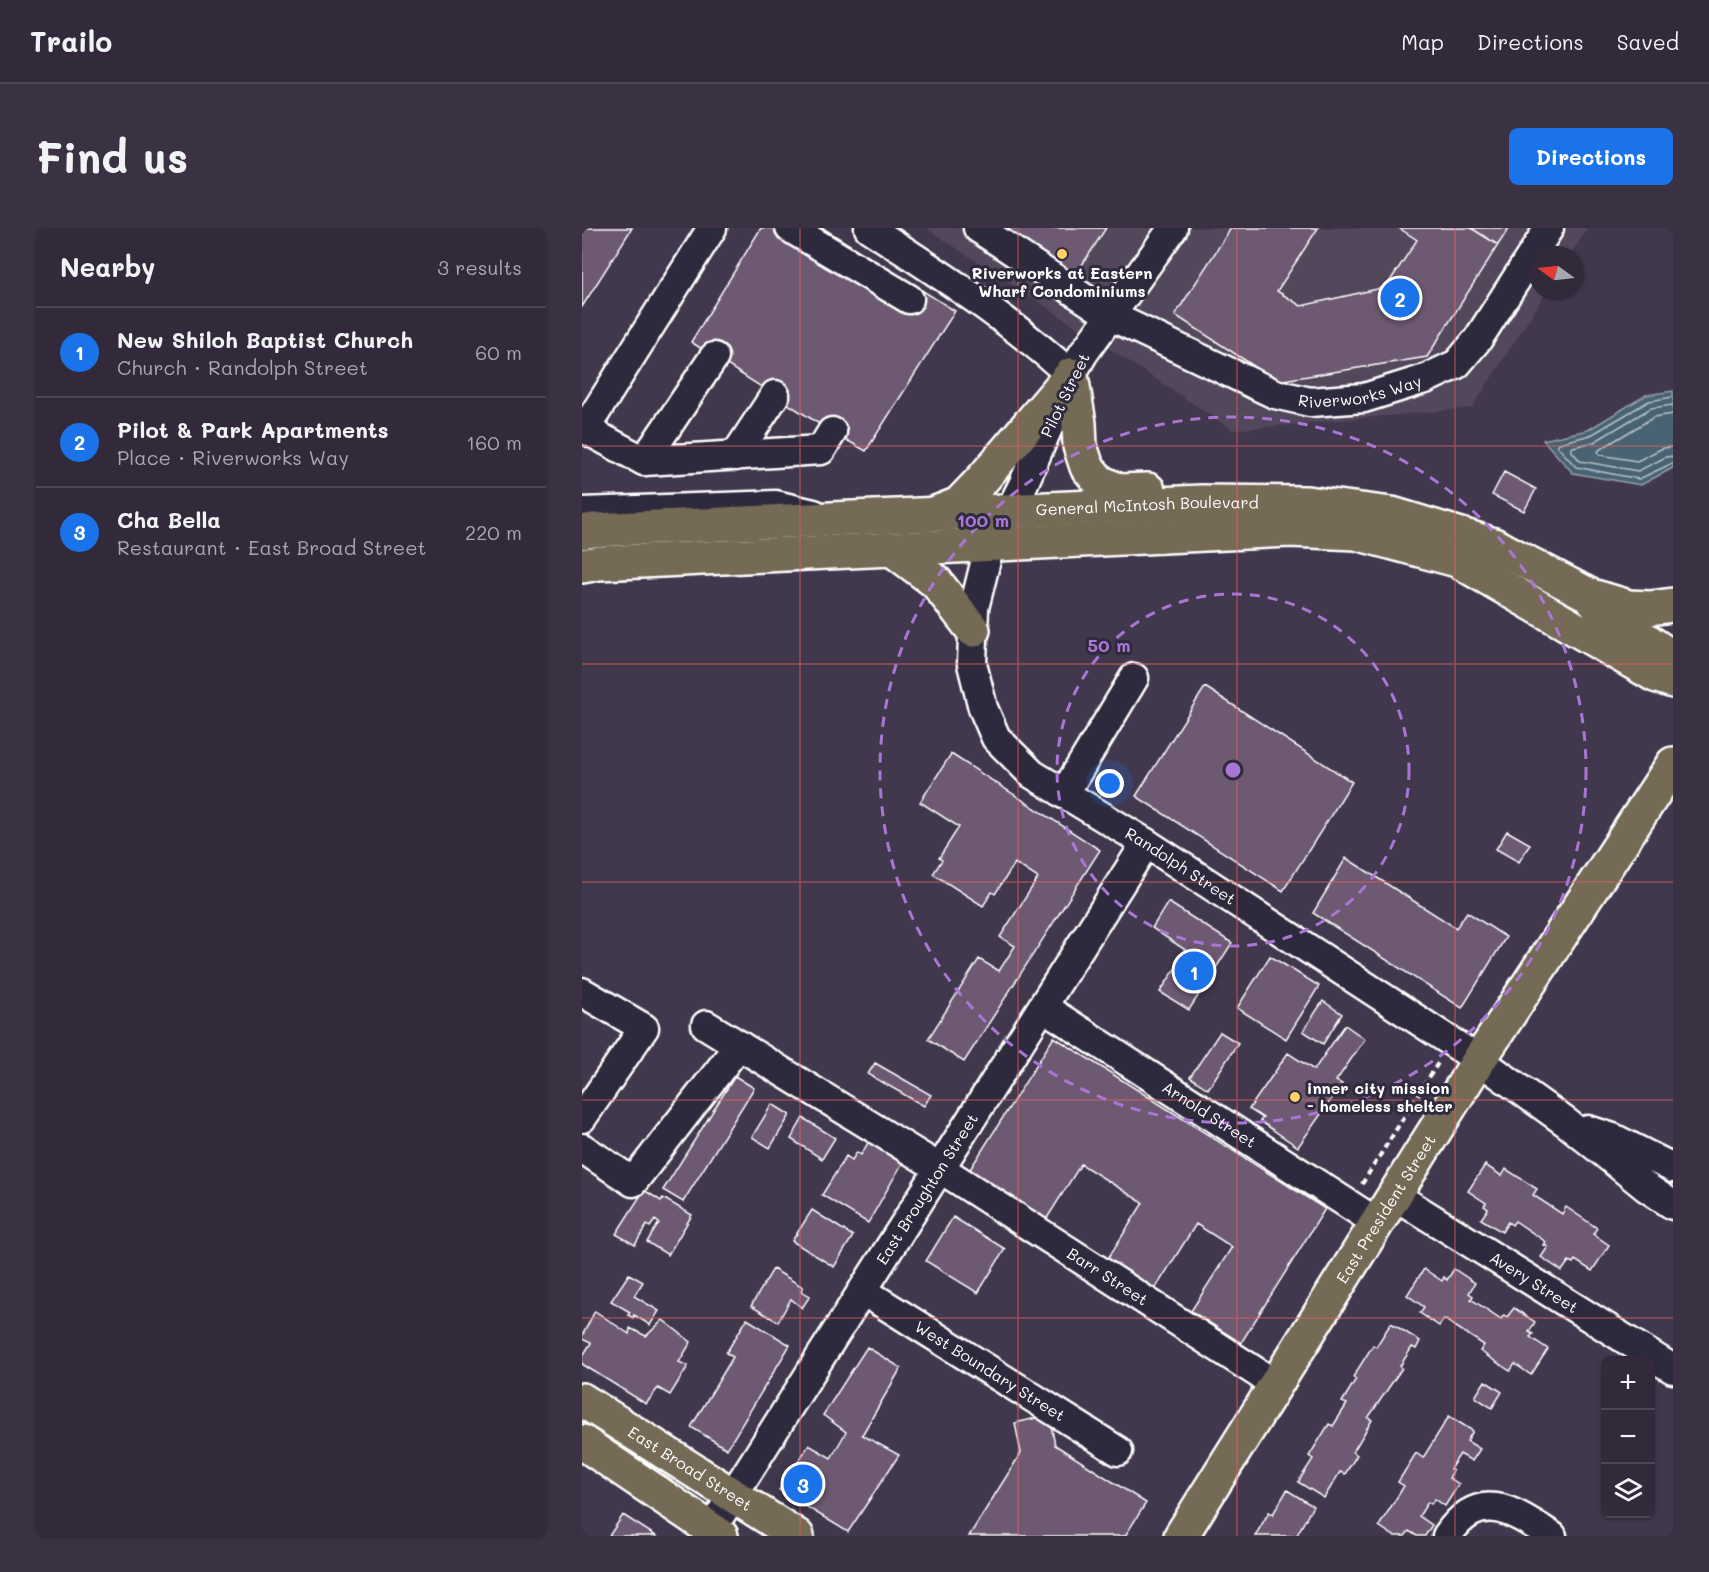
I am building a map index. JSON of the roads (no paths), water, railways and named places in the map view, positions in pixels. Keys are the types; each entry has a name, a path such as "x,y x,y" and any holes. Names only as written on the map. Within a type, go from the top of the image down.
{"main road":[{"path":"1071,375 1079,423 1080,446 1087,467 1100,482 1119,491 1232,487 1307,503"},
{"path":"931,514 959,504 1071,375"},
{"name":"General McIntosh Boulevard","path":"582,532 1201,502 1307,503 1392,514 1494,545 1591,596 1600,609 1673,658"},
{"name":"General McIntosh Boulevard","path":"582,566 599,563 1290,531 1356,533 1457,560 1654,675 1673,681"},
{"path":"892,549 936,582 973,630"},
{"path":"1591,596 1629,607 1650,608 1673,605"},
{"name":"East President Street","path":"1181,1536 1479,1060 1673,764"},
{"name":"East Broad Street","path":"582,1400 797,1536"},
{"path":"585,1451 713,1534"}],"street":[{"path":"712,228 584,428 644,461 821,450 832,432"},
{"path":"790,228 916,283 978,300 1043,350 1071,375"},
{"name":"Riverworks Way","path":"978,228 1111,316 1275,394 1310,402 1364,398 1425,379 1457,364 1478,339 1549,228"},
{"name":"Pilot Street","path":"1010,511 1071,375 1083,354 1173,228"},
{"path":"869,238 916,283"},
{"path":"644,461 714,357"},
{"path":"735,456 775,395"},
{"path":"582,512 776,505 834,519"},
{"name":"Randolph Street","path":"1010,511 987,556 974,608 972,664 983,708 996,738 1032,774 1146,843 1479,1060 1567,1123 1646,1187 1673,1205"},
{"path":"1064,794 1134,678"},
{"name":"East Broughton Street","path":"713,1534 733,1495 1146,843"},
{"path":"582,992 644,1028 582,1118"},
{"name":"Arnold Street","path":"1043,1006 1376,1222"},
{"name":"Barr Street","path":"706,1025 941,1169 1275,1384"},
{"path":"582,1148 633,1182 739,1045"},
{"name":"Randolph Street","path":"1567,1123 1613,1138 1673,1168"},
{"name":"Avery Street","path":"1394,1195 1673,1369"},
{"name":"West Boundary Street","path":"863,1291 1118,1451"},
{"path":"1447,1536 1463,1517 1476,1509 1489,1507 1506,1509 1552,1536"}],"water":[{"path":"1673,391 1673,468 1641,485 1573,473 1543,440 1588,430 1646,395"}],"place":[{"name":"Riverworks at Eastern Wharf Condominiums","path":"1062,254"},
{"name":"Pilot & Park Apartments","path":"1400,298"},
{"name":"New Shiloh Baptist Church","path":"1194,971"},
{"name":"inner city mission - homeless shelter","path":"1295,1097"},
{"name":"Cha Bella","path":"803,1484"}]}
